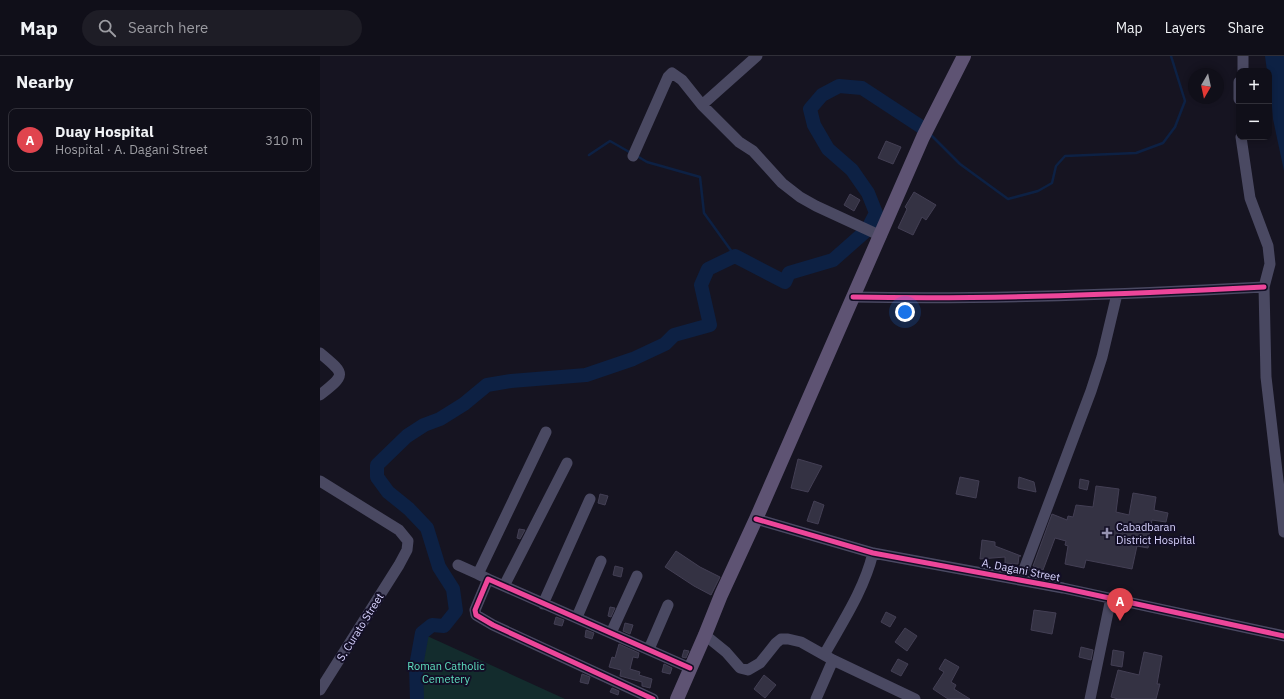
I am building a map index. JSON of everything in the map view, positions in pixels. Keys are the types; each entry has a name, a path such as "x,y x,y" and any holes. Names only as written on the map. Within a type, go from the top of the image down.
{"main road":[{"path":"677,699 721,595 756,519 853,297 874,234 964,56"}],"street":[{"path":"702,106 757,56"},
{"path":"1243,56 1243,68"},
{"path":"634,152 671,73 682,80 702,106 739,142 753,151 782,183 800,197 874,234"},
{"path":"1241,140 1250,198 1268,246 1270,264 1264,287 1266,377 1284,532"},
{"path":"853,297 926,299 1117,294 1264,287"},
{"path":"1020,580 1091,391 1102,357 1117,294"},
{"path":"320,353 339,369 340,373 340,378 336,383 320,395"},
{"path":"478,574 546,432"},
{"path":"504,586 567,463"},
{"name":"S. Curato Street","path":"320,481 405,536 408,541 407,550 399,565 320,690"},
{"path":"543,604 590,499"},
{"name":"A. Dagani Street","path":"756,519 873,553 1111,598 1284,636"},
{"path":"816,699 828,657 868,574 873,553"},
{"path":"577,617 601,561"},
{"path":"458,565 690,668"},
{"path":"611,633 637,576"},
{"path":"488,579 475,610 476,615 493,626 653,699"},
{"path":"1090,699 1111,598"},
{"path":"649,649 668,605"},
{"path":"705,634 726,652 740,668 748,670 760,663 781,639 801,642 828,657 915,699"}],"green space":[{"name":"Roman Catholic Cemetery","path":"425,635 565,699 421,699 417,665"}],"water":[{"path":"1265,56 1284,56 1284,171 1273,119 1272,68 1267,68"}],"building":[{"path":"886,141 901,147 893,164 878,158"},
{"path":"914,192 936,205 926,220 922,217 913,235 898,228 907,209 905,207"},
{"path":"850,194 860,200 854,211 844,205"},
{"path":"798,459 822,466 808,492 791,488"},
{"path":"960,477 979,481 976,498 956,494"},
{"path":"1019,477 1034,482 1036,492 1018,488"},
{"path":"1080,479 1089,481 1087,490 1079,488"},
{"path":"1096,486 1119,489 1116,512 1129,515 1133,493 1156,497 1154,510 1168,513 1166,522 1152,520 1148,539 1150,540 1148,548 1137,546 1132,569 1086,560 1084,568 1065,564 1068,546 1065,545 1066,541 1055,538 1043,570 1033,566 1052,514 1067,520 1068,516 1073,517 1076,505 1093,507"},
{"path":"600,494 608,496 605,505 598,503"},
{"path":"814,501 824,505 818,524 807,521"},
{"path":"519,529 525,530 520,539 517,538"},
{"path":"982,540 995,542 995,546 1021,556 1019,556 1018,564 1005,563 1005,557 980,559"},
{"path":"676,551 700,567 720,577 711,595 665,567"},
{"path":"615,566 623,568 621,577 613,575"},
{"path":"610,607 615,608 611,617 608,616"},
{"path":"1034,610 1056,613 1052,634 1031,630"},
{"path":"886,612 896,617 890,627 881,622"},
{"path":"556,617 564,620 562,626 554,624"},
{"path":"625,623 633,625 630,634 623,631"},
{"path":"905,628 917,636 907,651 895,642"},
{"path":"586,630 594,633 592,639 585,637"},
{"path":"619,644 639,653 638,658 633,657 630,669 640,672 639,675 652,679 650,688 642,686 642,682 620,676 621,670 609,667 612,657 615,658"},
{"path":"1081,647 1093,650 1091,660 1079,657"},
{"path":"684,650 689,651 686,658 682,657"},
{"path":"1113,650 1124,652 1122,667 1111,665"},
{"path":"1144,652 1162,656 1157,684 1160,684 1156,699 1118,699 1111,697 1118,670 1139,675"},
{"path":"898,659 908,664 901,676 891,671"},
{"path":"945,659 959,667 951,682 956,685 954,689 970,699 948,699 933,689 944,672 939,669"},
{"path":"664,664 672,668 670,674 662,672"},
{"path":"582,674 590,677 588,684 580,682"},
{"path":"764,675 776,685 765,698 754,689"},
{"path":"612,688 619,691 618,695 610,692"}],"waterway":[{"path":"929,133 960,164 1008,199 1038,191 1052,183 1056,166 1065,156 1136,153 1163,143 1175,127 1185,101 1171,56"},
{"path":"417,699 416,666 422,633 432,625 444,626 456,611 453,589 439,567 427,528 409,509 388,492 377,477 377,465 407,436 424,425 440,419 464,404 487,385 511,381 586,375 633,359 665,344 674,335 710,325 701,285 708,269 735,256 785,282 789,273 833,260 867,230 876,213 868,193 852,170 828,149 814,125 810,109 822,95 839,86 862,88 926,130"},
{"path":"589,155 610,141 631,153"},
{"path":"637,156 647,162 700,177 704,213 735,256"}],"cycle path":[{"path":"853,297 1007,297 1264,287"},
{"path":"756,519 873,553 1063,588 1284,636"},
{"path":"653,699 493,625 476,615 475,610 488,579 690,668"}],"place":[{"name":"Cabadbaran District Hospital","path":"1107,533"},
{"name":"Duay Hospital","path":"1120,621"}]}
